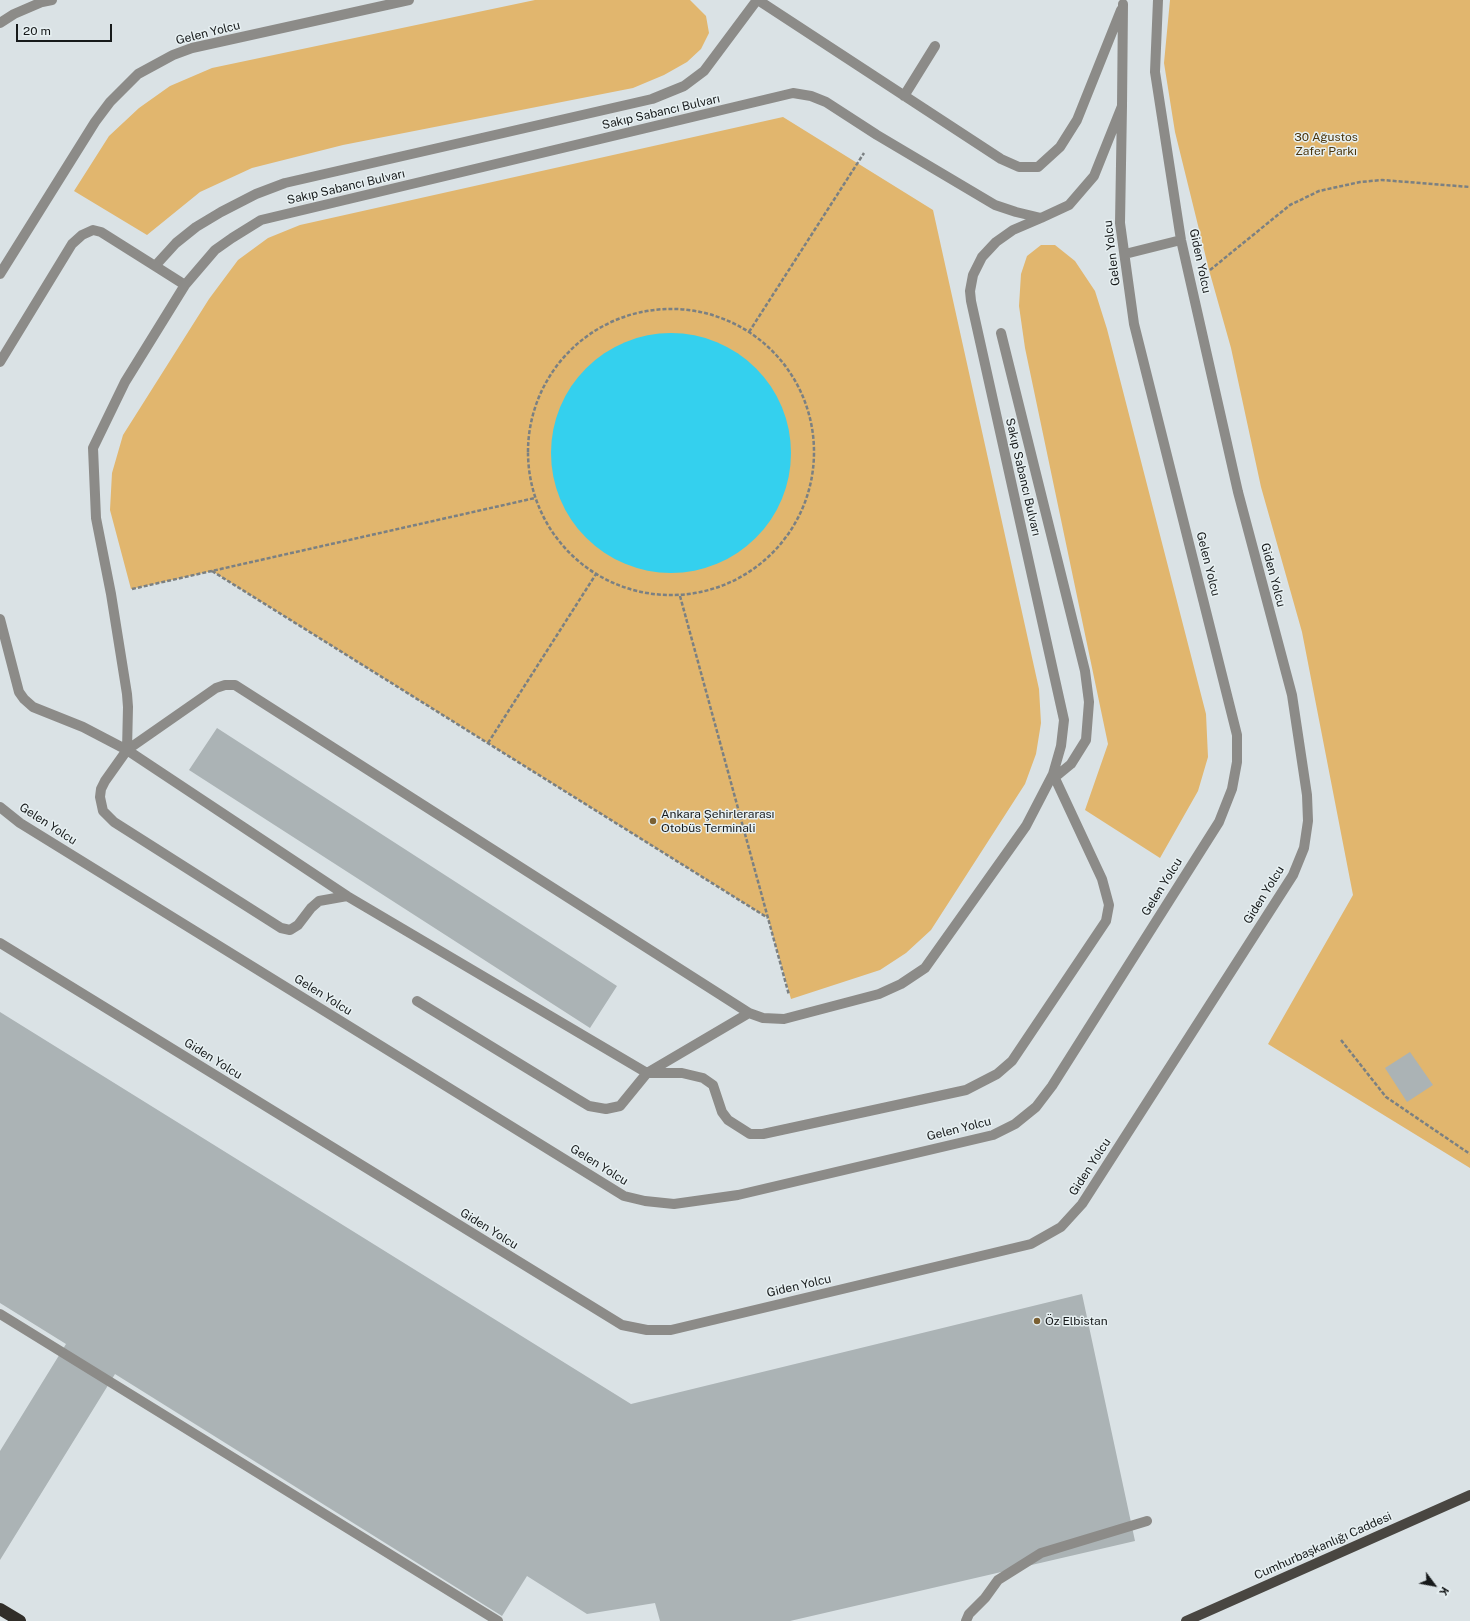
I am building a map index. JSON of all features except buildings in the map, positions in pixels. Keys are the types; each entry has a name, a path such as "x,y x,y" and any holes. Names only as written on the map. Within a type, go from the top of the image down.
{"highway":[{"path":"0,1609 20,1621"}],"main road":[{"name":"Cumhurbaşkanlığı Caddesi","path":"1186,1621 1470,1495"}],"lane":[{"path":"0,23 14,14 42,2 52,0"},
{"name":"Gelen Yolcu","path":"0,274 95,122 110,102 138,74 173,55 192,48 409,0"},
{"path":"155,266 176,243 196,227 242,201 285,183 652,99 684,86 704,71 757,0"},
{"name":"Sakıp Sabancı Bulvarı","path":"757,0 1001,159 1019,167 1038,167 1060,147 1077,120 1123,2"},
{"name":"Giden Yolcu","path":"0,943 622,1326 647,1330 671,1330 1031,1244 1061,1227 1082,1204 1289,882 1304,848 1308,821 1307,795 1292,695 1238,492 1181,240 1156,72 1158,0"},
{"name":"Sakıp Sabancı Bulvarı","path":"1054,776 1064,720 971,301 970,290 973,275 982,257 996,242 1013,230 1069,205 1094,176 1122,106 1123,2"},
{"path":"904,96 935,46"},
{"name":"Sakıp Sabancı Bulvarı","path":"127,750 127,694 112,594 96,518 93,448 125,382 185,285 215,250 262,220 793,93 811,96 826,102 876,134 995,205 1041,218"},
{"name":"Gelen Yolcu","path":"0,806 20,823 624,1196 645,1201 674,1204 738,1195 993,1135 1015,1124 1036,1107 1052,1086 1219,822 1232,789 1237,762 1237,735 1134,324 1120,223 1122,106"},
{"path":"0,362 72,244 82,235 93,230 101,232 185,285"},
{"path":"1124,254 1181,240"},
{"path":"347,896 319,901 310,908 298,925 290,930 282,928 114,822 103,811 101,803 101,789 127,750 216,688 225,685 235,685 749,1013 763,1018 784,1019 879,994 901,984 925,968 1026,826 1054,776 1071,764 1086,740 1089,702 1085,670 1001,333"},
{"path":"0,619 19,692 33,707 83,727 127,750 347,896 647,1073 682,1073 703,1078 713,1085 722,1112 728,1120 750,1134 763,1134 966,1090 997,1074 1012,1061 1106,921 1109,906 1102,879 1054,776"},
{"path":"417,1001 589,1106 606,1109 620,1106 647,1073 749,1013"},
{"path":"0,1314 498,1621"},
{"path":"966,1621 969,1614 985,1598 998,1580 1041,1553 1147,1521"}],"path":[{"path":"749,332 876,134"},
{"path":"1192,286 1290,205 1319,191 1360,182 1382,180 1461,185 1470,187"},
{"path":"666,308 688,309 704,312 725,319 749,332 764,342 783,362 802,394 812,426 814,443 813,469 809,490 803,508 795,523 783,542 756,568 738,579 720,587 700,593 680,596 636,592 607,581 570,554 553,534 540,512 535,498 529,471 528,446 532,418 540,392 561,360 576,345 605,325 624,316 643,311 666,308"},
{"path":"112,594 535,498"},
{"path":"212,571 768,918"},
{"path":"488,743 596,574"},
{"path":"680,596 795,1016"},
{"path":"1341,1040 1386,1097 1470,1154"}],"green space":[{"path":"535,0 690,0 706,16 709,33 701,49 687,62 664,75 633,88 343,145 252,168 200,192 147,235 74,191 109,136 139,108 170,86 212,68"},
{"name":"30 Ağustos Zafer Parkı","path":"1170,0 1470,0 1470,1168 1268,1044 1353,895 1302,632 1261,487 1231,348 1209,270 1175,132 1164,63"},
{"path":"783,117 933,210 1039,689 1041,723 1036,754 1025,784 931,930 906,953 880,970 791,999 768,918 212,571 131,589 110,510 112,473 123,435 209,299 238,260 268,238 300,225"},
{"path":"1041,245 1055,245 1075,261 1095,291 1107,329 1206,714 1208,757 1198,791 1160,858 1085,810 1108,744 1025,348 1019,306 1021,274 1027,256"}],"water":[{"path":"671,333 694,335 717,342 738,353 756,368 771,386 782,407 789,430 791,453 789,476 782,499 771,520 756,538 738,553 717,564 694,571 671,573 648,571 625,564 604,553 586,538 571,520 560,499 553,476 551,453 553,430 560,407 571,386 586,368 604,353 625,342 648,335"}],"place":[{"name":"Ankara Şehirlerarası Otobüs Terminali","path":"653,821"},
{"name":"Öz Elbistan","path":"1037,1321"}]}
